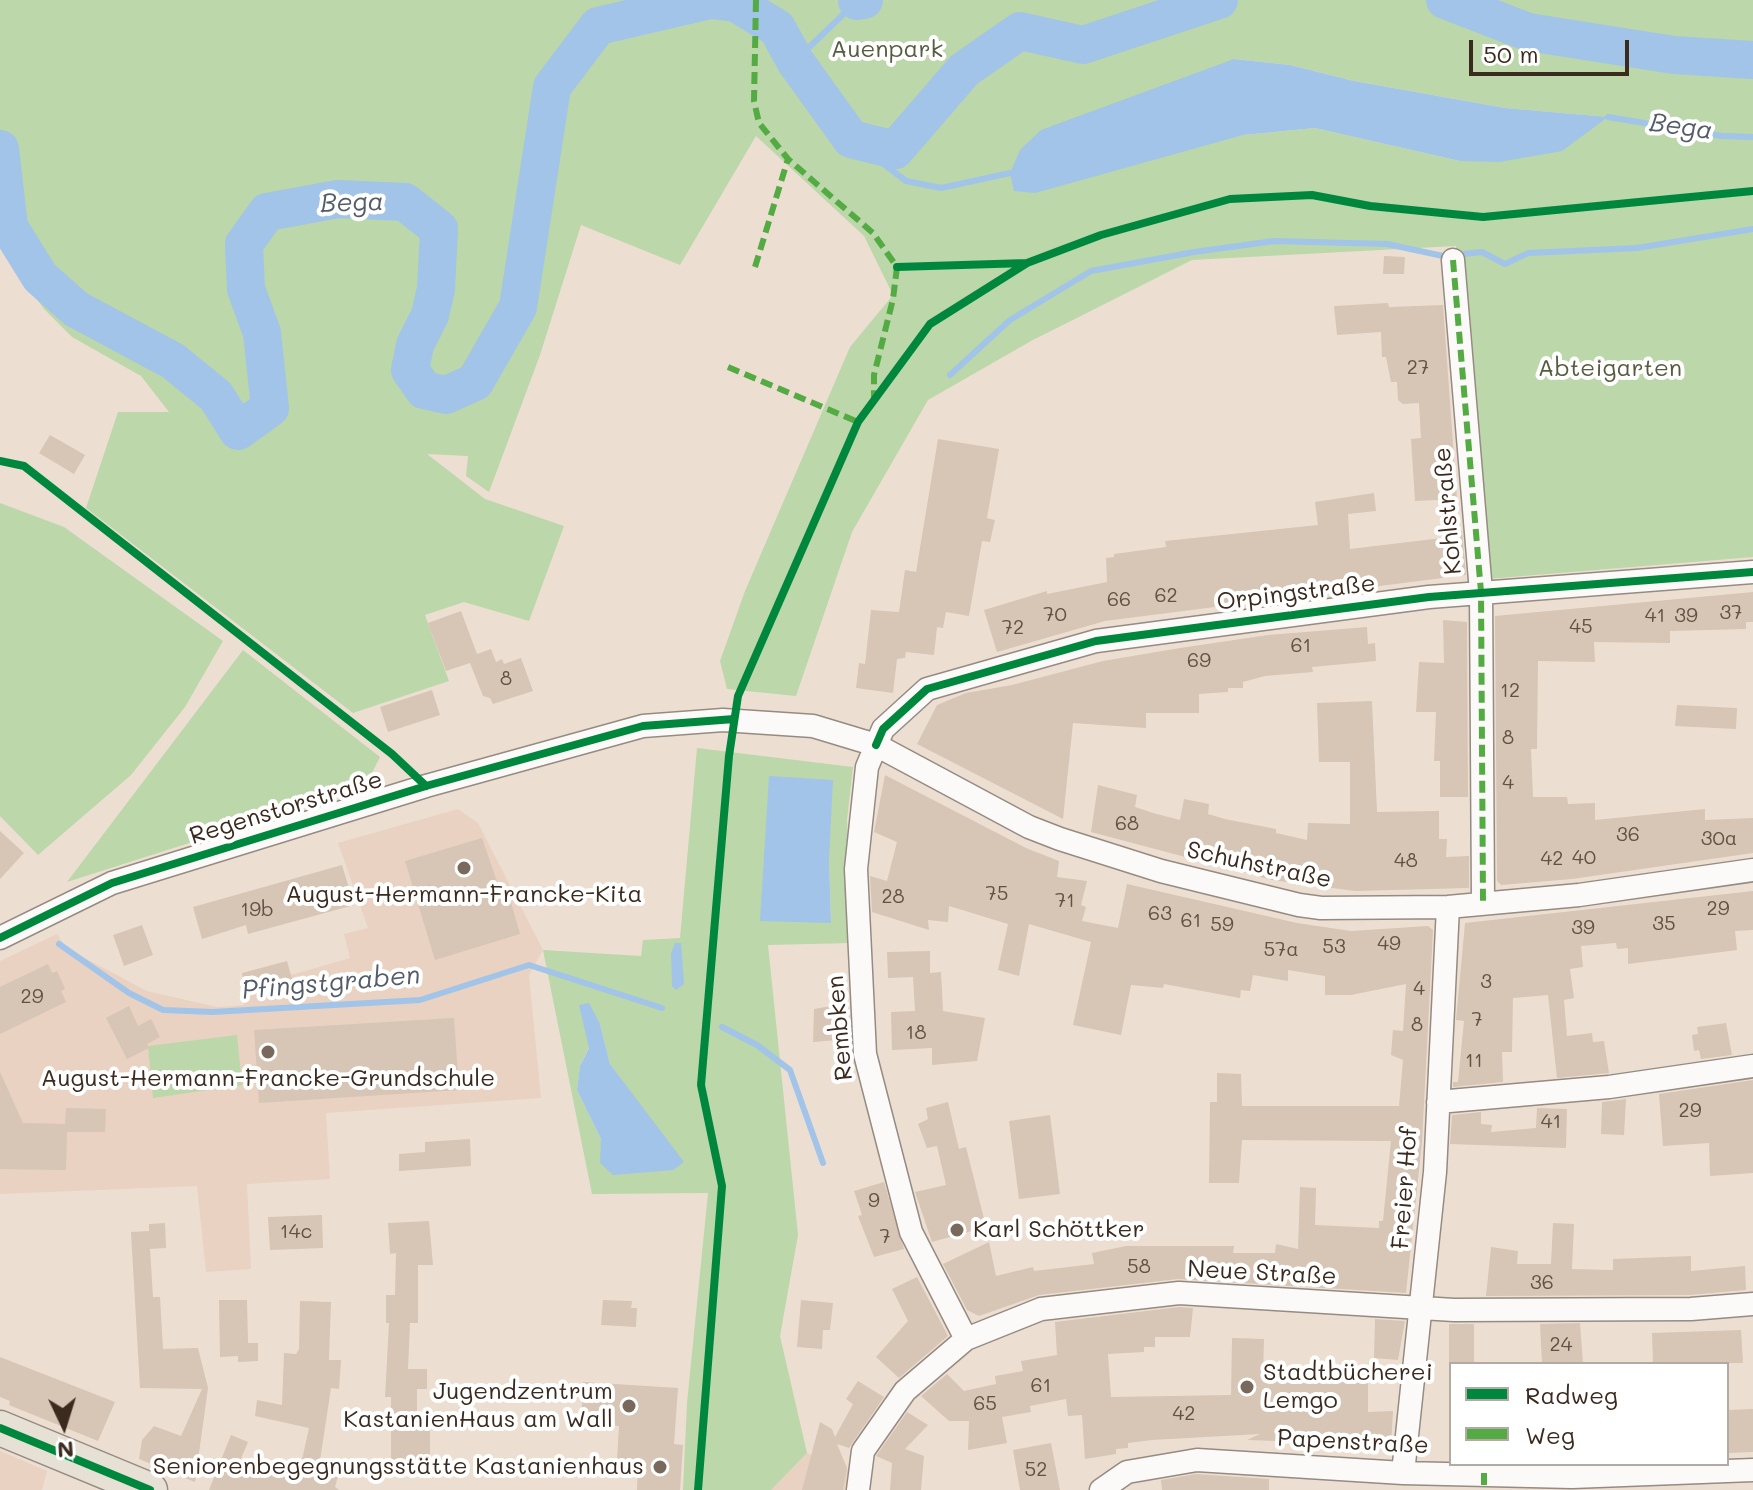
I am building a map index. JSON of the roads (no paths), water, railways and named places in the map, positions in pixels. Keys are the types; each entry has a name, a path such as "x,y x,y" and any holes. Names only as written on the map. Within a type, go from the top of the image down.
{"main road":[{"path":"0,1428 150,1490"}],"street":[{"name":"Kohlstraße","path":"1453,260 1481,592 1483,901"},
{"name":"Orpingstraße","path":"876,745 883,729 927,689 1096,641 1317,609 1481,592 1753,572"},
{"name":"Regenstorstraße","path":"0,938 112,883 426,786 643,726 747,719 813,726 876,745"},
{"name":"Schuhstraße","path":"876,745 1029,827 1161,871 1321,908 1448,907 1483,901 1579,895 1753,870"},
{"name":"Rembken","path":"876,745 867,767 856,869 865,1054 911,1232 966,1339"},
{"name":"Freier Hof","path":"1403,1473 1435,1172 1448,967 1448,907"},
{"path":"1438,1102 1609,1087 1753,1066"},
{"name":"Neue Straße","path":"858,1490 863,1451 905,1391 966,1339 1041,1309 1179,1293 1421,1308 1675,1309 1753,1304"},
{"name":"Papenstraße","path":"1101,1490 1127,1472 1197,1460 1403,1473 1572,1477 1753,1470"}],"water":[{"path":"1234,59 1290,65 1354,81 1505,108 1608,117 1562,151 1499,162 1460,161 1315,128 1243,135 1035,193 1014,191 1010,173 1020,150 1041,130"},
{"path":"769,776 833,780 829,859 831,923 760,921"},
{"path":"675,943 681,943 684,984 676,990 672,986 671,954"},
{"path":"589,1003 600,1024 610,1064 684,1162 673,1170 613,1175 600,1163 601,1139 577,1090 580,1066 589,1048 579,1005"}],"waterway":[{"name":"Bega","path":"0,149 9,227 40,277 76,309 173,361 216,396 238,431 270,408 262,333 246,289 244,244 267,212 338,199 405,202 439,229 436,289 430,315 415,345 410,370 424,390 446,395 475,382 518,307 552,87 598,26 710,0"},
{"name":"Bega","path":"712,0 736,3 777,28 795,61 851,139 895,150 964,70 1020,31 1083,45 1219,0"},
{"name":"Bega","path":"857,1 864,0"},
{"name":"Bega","path":"1445,0 1528,32 1674,55 1753,60"},
{"name":"Bega","path":"795,61 857,1"},
{"name":"Bega","path":"1608,117 1722,136 1753,137"},
{"name":"Bega","path":"851,139 906,181 941,188 1010,173"},
{"path":"950,375 1010,320 1091,271 1194,252 1274,241 1387,244 1443,256 1482,252 1505,264 1528,253 1637,248 1753,229"},
{"name":"Pfingstgraben","path":"59,944 129,993 163,1010 213,1012 420,1000 529,965 662,1008"},
{"name":"Pfingstgraben","path":"722,1027 757,1045 790,1070 823,1163"}],"place":[{"name":"August-Hermann-Francke-Kita","path":"464,868"},
{"name":"August-Hermann-Francke-Grundschule","path":"268,1052"},
{"name":"Karl Schöttker","path":"957,1230"},
{"name":"Stadtbücherei Lemgo","path":"1247,1387"},
{"name":"Jugendzentrum KastanienHaus am Wall","path":"629,1406"},
{"name":"Seniorenbegegnungsstätte Kastanienhaus","path":"660,1467"}],"park label":[{"name":"Auenpark","path":"887,50"},
{"name":"Abteigarten","path":"1610,369"}]}
